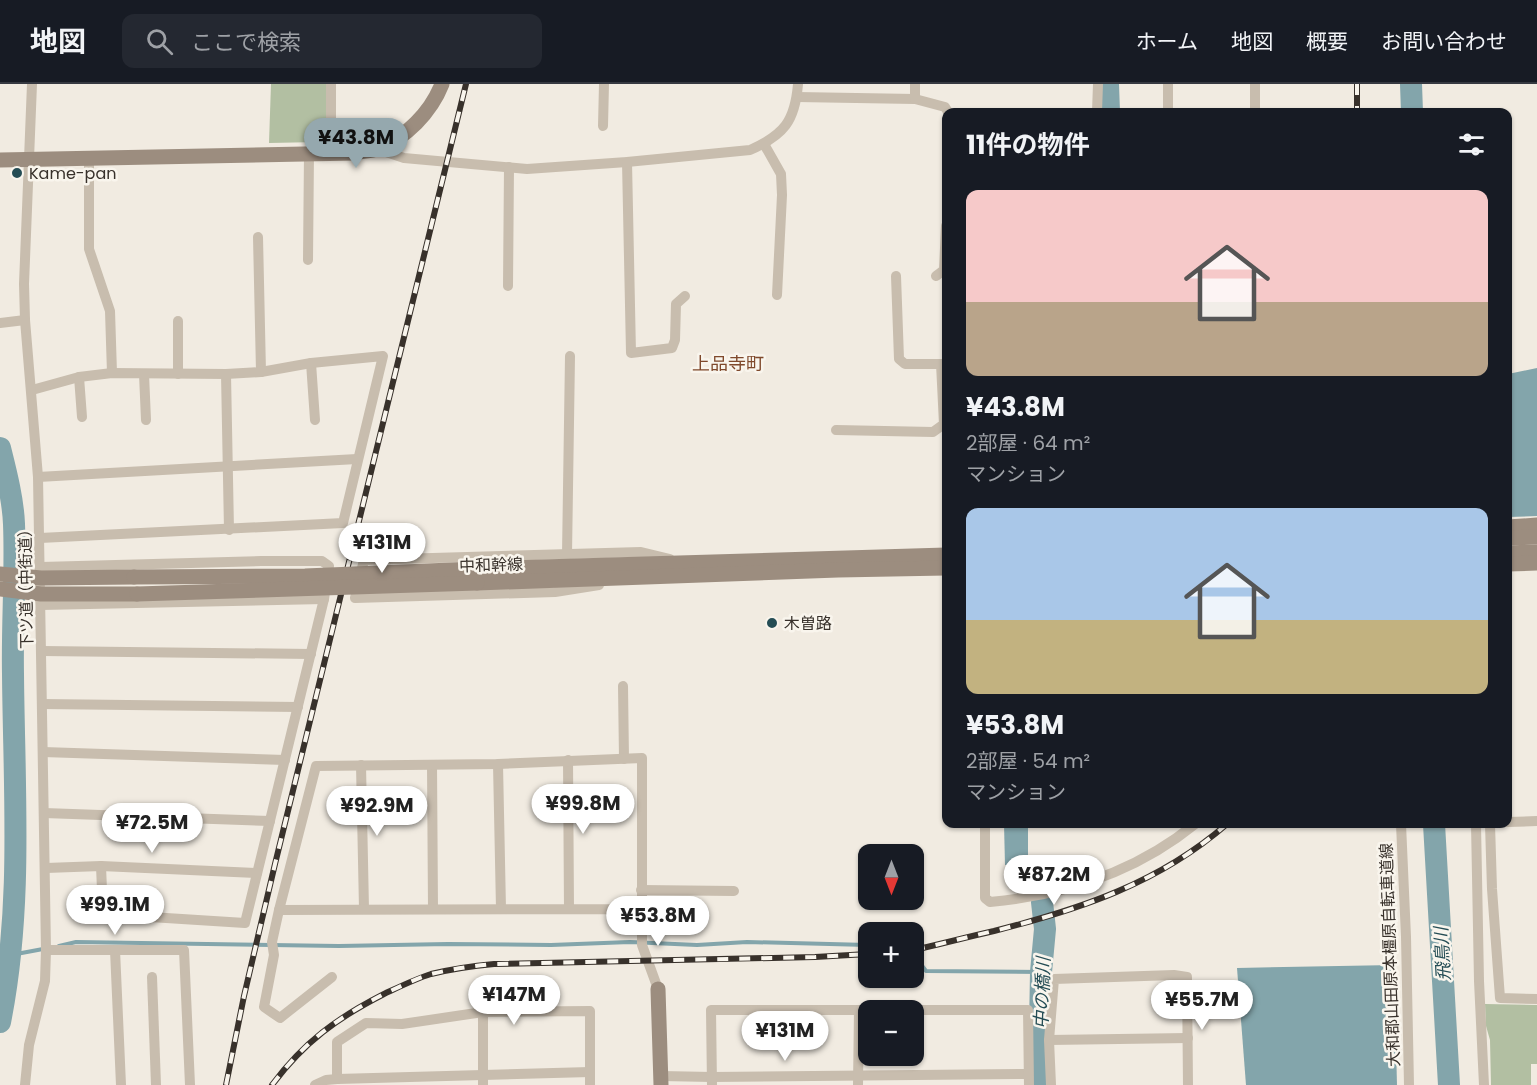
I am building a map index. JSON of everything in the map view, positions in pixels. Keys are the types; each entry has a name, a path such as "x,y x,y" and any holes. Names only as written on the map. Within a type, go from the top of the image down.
{"main road":[{"path":"0,160 354,153 377,149 399,138 415,125 432,104 442,84"},
{"path":"1512,527 1537,525"},
{"path":"1512,538 1537,537"},
{"path":"1512,553 1537,552"},
{"name":"中和幹線","path":"0,590 38,597 137,594 686,562 942,555"},
{"path":"1512,564 1537,563"},
{"name":"中和幹線","path":"0,574 134,577 646,577 942,568"},
{"path":"658,989 661,1081"}],"street":[{"name":"下ツ道（中街道）","path":"25,1085 29,1046 45,981 46,950 42,651 38,597 40,538 38,477 25,320 24,240 32,84"},
{"path":"331,84 332,153"},
{"path":"603,126 604,84"},
{"path":"377,149 404,158 539,168 750,150 764,144 786,125 794,112 798,84"},
{"path":"915,84 915,99"},
{"path":"1097,108 1098,84"},
{"path":"1168,84 1168,108"},
{"path":"1255,84 1255,108"},
{"path":"797,97 915,99 946,108"},
{"path":"764,144 781,174 777,295"},
{"path":"308,260 309,153"},
{"path":"89,159 89,249 110,311 112,373"},
{"path":"627,162 631,352 672,348 675,340 676,304 685,296"},
{"path":"508,286 509,167"},
{"path":"258,237 261,372"},
{"path":"936,276 942,272"},
{"path":"896,276 899,359 905,364 942,364"},
{"path":"0,323 25,320"},
{"path":"178,321 178,374"},
{"path":"32,390 79,377 112,373 261,372 311,363 383,356 343,523 40,538"},
{"path":"567,555 570,356"},
{"path":"311,363 315,420"},
{"path":"144,374 146,420"},
{"path":"226,374 229,530"},
{"path":"79,377 82,417"},
{"path":"836,430 933,432 942,425"},
{"path":"38,477 357,459"},
{"path":"646,577 555,592 355,598 364,560 641,552 686,562"},
{"path":"38,574 261,561 322,561 329,566 324,599 245,923 103,914 101,866"},
{"path":"38,597 324,599"},
{"path":"42,651 311,654"},
{"path":"623,686 624,759"},
{"path":"42,704 298,707"},
{"path":"43,752 285,760"},
{"path":"332,977 280,1018 264,1007 274,955 272,942 316,766 498,764 642,758 642,945 658,989"},
{"path":"568,760 569,909"},
{"path":"498,764 501,909"},
{"path":"361,765 364,909"},
{"path":"432,765 433,909"},
{"path":"44,813 270,821"},
{"path":"1512,822 1537,821"},
{"path":"985,828 985,898 990,902 1065,890 1108,876 1153,853 1189,828"},
{"name":"大和郡山田原本橿原自転車道線","path":"1401,828 1409,1085"},
{"path":"1476,828 1484,1085"},
{"path":"1490,828 1500,998 1537,999"},
{"path":"46,867 101,866 257,873"},
{"path":"641,891 734,891"},
{"path":"279,910 641,909"},
{"path":"46,950 184,950 190,1085"},
{"path":"115,950 121,1085"},
{"path":"1051,1085 1049,1040 1054,979 1174,975 1187,977 1188,1085"},
{"path":"152,977 156,1085"},
{"path":"712,1081 711,1010 858,1010"},
{"path":"661,1081 1028,1079 1028,1010 924,1010"},
{"path":"338,1079 337,1042 366,1023 402,1024 483,1012 590,1011 590,1085"},
{"path":"483,1012 483,1081"},
{"path":"1049,1040 1188,1038"},
{"path":"315,1085 326,1080 338,1079 483,1081 590,1072"}],"green space":[{"path":"271,84 326,84 326,135 319,142 269,143"},
{"path":"1485,1004 1537,1005 1537,1064 1531,1064 1531,1085 1491,1085 1490,1040 1486,1026"}],"water":[{"path":"1537,368 1537,516 1512,517 1512,373"},
{"path":"1004,828 1028,828 1028,865 1005,865"},
{"path":"1394,965 1397,1085 1246,1085 1237,968"}],"waterway":[{"name":"中の橋川","path":"1108,84 1109,108"},
{"name":"飛鳥川","path":"1411,84 1412,108"},
{"path":"0,448 11,495 15,562 14,892 12,935 0,1022"},
{"name":"飛鳥川","path":"1434,828 1449,1085"},
{"name":"中の橋川","path":"1039,1085 1041,972 1045,929 1042,902"},
{"path":"59,946 76,942 339,946 551,945 630,942 697,945 747,942 858,945"},
{"path":"11,955 43,949"},
{"path":"924,968 926,971 1041,972"}],"railway":[{"path":"226,1085 275,864 466,84"},
{"path":"1357,84 1357,108"},
{"path":"924,948 1026,923 1118,891 1174,863 1222,828"},
{"path":"272,1085 296,1056 336,1022 384,994 419,978 439,972 494,964 858,955"}],"place":[{"name":"Kame-pan","path":"17,173"},
{"name":"木曽路","path":"772,623"}],"district":[{"name":"上品寺町","path":"728,363"}]}
